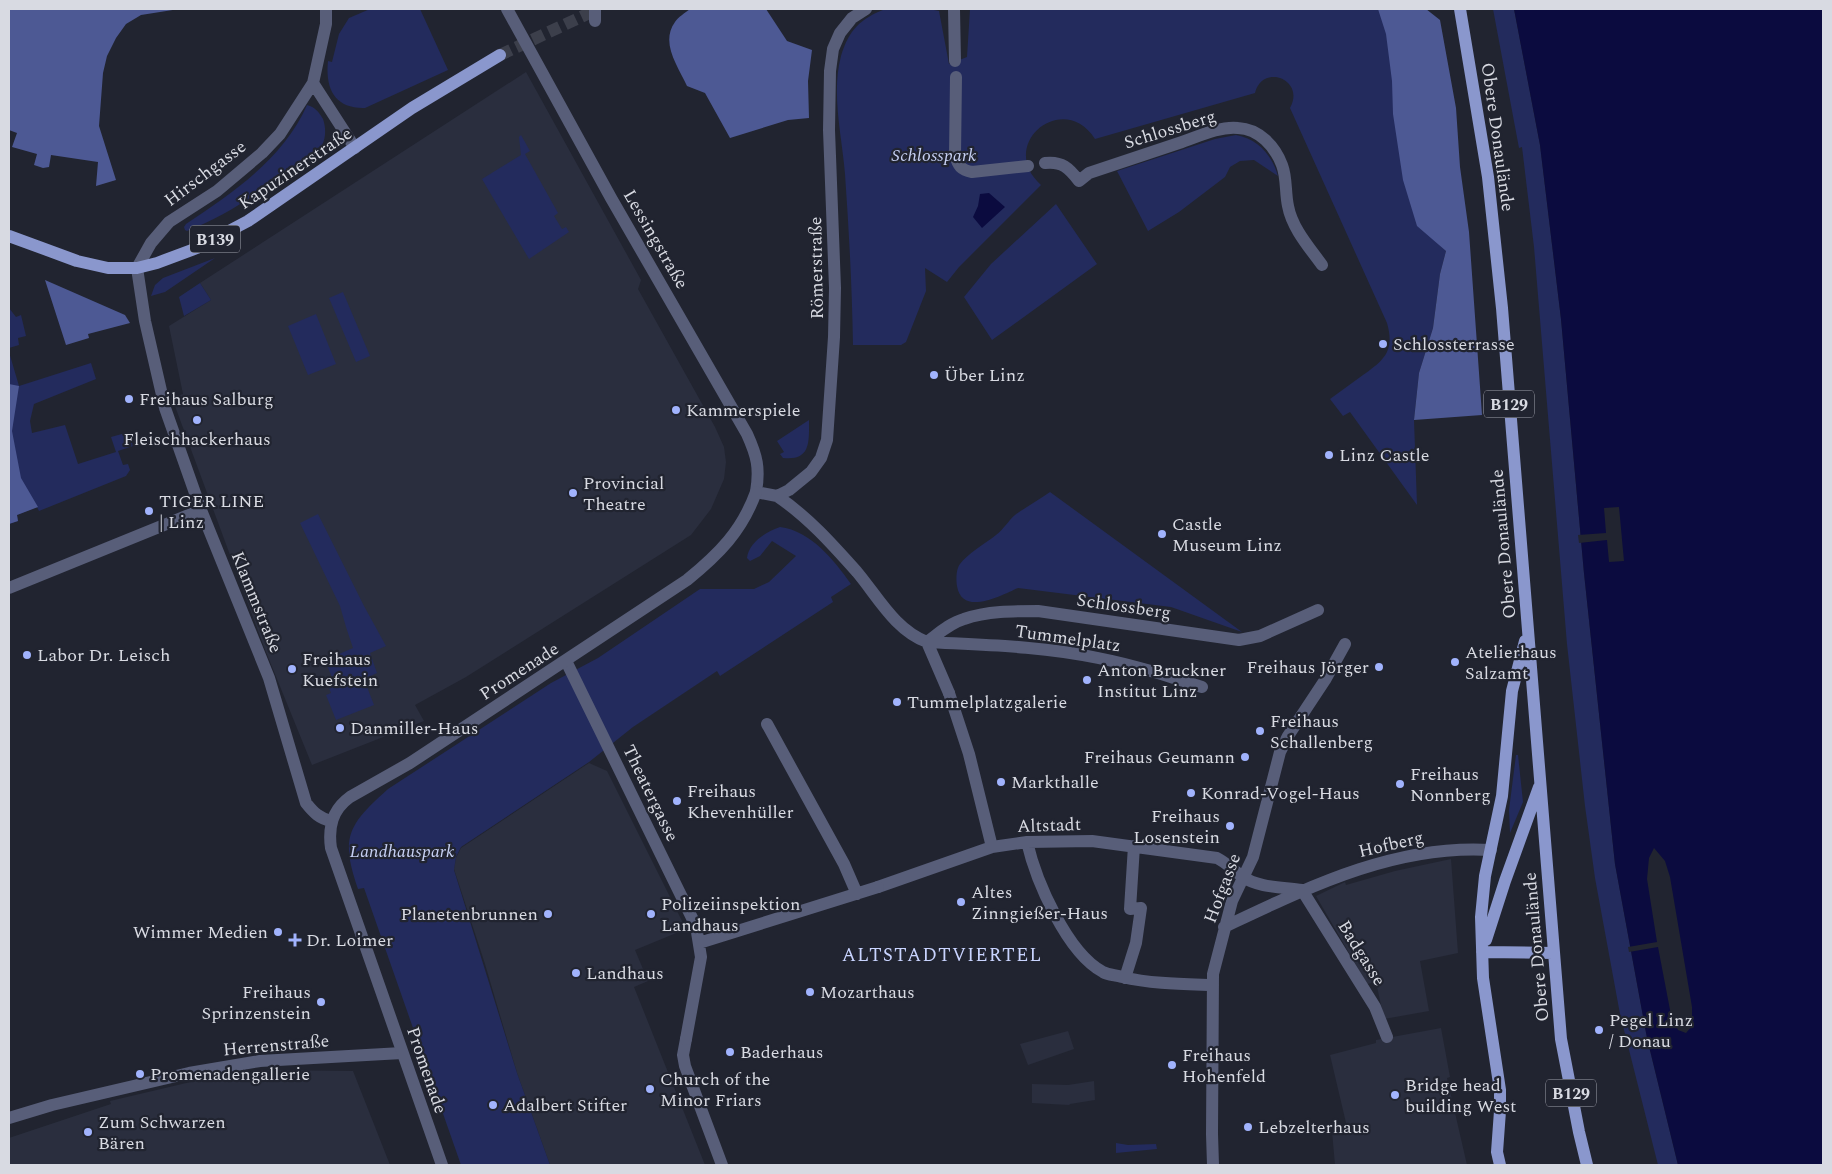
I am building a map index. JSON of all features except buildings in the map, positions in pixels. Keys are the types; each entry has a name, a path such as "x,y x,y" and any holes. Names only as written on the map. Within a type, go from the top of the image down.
{"main road":[{"name":"Obere Donaulände","path":"1460,9 1488,177 1502,318 1561,1039 1587,1165"},
{"name":"Kapuzinerstraße","path":"9,236 78,261 108,268 137,268 157,263 197,248 248,221 439,91 500,55"},
{"name":"B129","path":"1500,1165 1497,1152 1500,1090 1484,988 1482,898 1502,796 1512,691 1528,631"},
{"name":"B129","path":"1482,952 1540,784"},
{"path":"1482,952 1553,954"}],"street":[{"name":"Hirschgasse","path":"137,268 151,243 169,222 217,191 262,153 280,134 313,83 326,24 326,9"},
{"name":"Lessingstraße","path":"507,9 611,198 747,434 758,461 756,492"},
{"name":"Römerstraße","path":"777,496 789,490 811,472 821,458 827,440 835,288 829,130 830,71 832,50 840,33 852,18 866,9"},
{"path":"954,9 955,61"},
{"path":"956,76 955,155 958,165 964,171 972,172 1028,166"},
{"path":"313,83 356,148"},
{"name":"Schlossberg","path":"1044,163 1061,164 1071,170 1079,181 1090,173 1209,132 1236,127 1253,131 1269,144 1277,154 1286,177 1288,207 1292,219 1322,265"},
{"name":"Klammstraße","path":"137,268 146,321 165,408 201,510 269,678 306,803 320,818 332,821"},
{"path":"756,492 777,496"},
{"name":"Promenade","path":"442,1165 330,848 329,835 335,812 341,803 350,797 410,763 687,580 711,560 736,531 749,511 756,492"},
{"name":"Tummelplatz","path":"777,496 805,517 828,539 903,628 914,637 926,642 1019,647 1096,657 1129,664 1202,687"},
{"path":"9,588 201,510"},
{"name":"Schlossberg","path":"926,642 962,619 1013,611 1038,611 1239,640 1260,636 1318,610"},
{"path":"926,642 949,693 970,754 992,847"},
{"name":"Hofgasse","path":"1213,1165 1213,974 1224,927 1232,901 1253,857 1280,752 1345,644"},
{"name":"Theatergasse","path":"566,660 696,926 701,957 683,1055 685,1066 722,1165"},
{"path":"766,724 844,864 857,894"},
{"name":"Altstadt","path":"699,943 857,894 992,847 1027,842 1092,841 1217,858 1224,861 1244,877"},
{"path":"1027,842 1032,863 1053,911 1079,952 1104,972 1149,983 1213,985"},
{"path":"1125,978 1136,943 1141,908 1130,908 1134,846"},
{"name":"Hofberg","path":"1224,927 1302,890 1370,866 1406,856 1449,850 1490,850"},
{"name":"Hofberg","path":"1244,877 1258,883 1302,890"},
{"name":"Badgasse","path":"1302,890 1375,1007 1387,1037"},
{"name":"Herrenstraße","path":"9,1118 52,1105 198,1072 260,1062 402,1053"}],"shaded area":[{"path":"9,9 179,9 141,15 126,24 107,56 103,73 99,126 116,180 96,186 98,162 51,155 49,167 43,168 34,165 37,154 12,147 17,133 9,130"},
{"path":"690,9 766,9 787,41 812,50 808,81 809,118 788,120 730,138 705,93 687,86 672,54 669,38 671,30 676,20"},
{"path":"1378,9 1426,9 1440,20 1456,108 1460,167 1469,232 1482,415 1414,420 1419,373 1433,328 1440,274 1446,251 1417,226 1403,180 1393,114 1392,81 1386,34"},
{"path":"1514,9 1823,9 1823,1165 1678,1165 1647,1038 1615,864 1584,573 1561,319 1540,145"},
{"path":"526,72 641,280 638,289 715,427 724,447 726,462 724,479 711,509 691,535 466,677 415,705 424,721 312,765 264,647 172,398 183,394 169,326 211,300 200,283"},
{"path":"989,193 1005,207 982,228 973,217 978,206 980,194"},
{"path":"45,280 125,315 130,323 88,334 89,338 66,345"},
{"path":"9,384 19,386 12,431 21,478 38,507 17,515 18,521 9,524"},
{"path":"589,763 607,771 686,929 635,950 648,981 634,987 705,1165 550,1165 517,1073 485,964 454,869 456,858 461,848"},
{"path":"1451,859 1458,953 1420,961 1429,1011 1384,1019 1376,982 1367,984 1316,896 1345,882 1346,885 1395,871"},
{"name":"Bridge head building West","path":"1441,1028 1450,1077 1447,1078 1467,1165 1335,1165 1332,1131 1347,1127 1330,1055 1376,1043 1376,1040"},
{"path":"1068,1031 1074,1049 1028,1065 1020,1044"},
{"path":"258,1070 353,1071 390,1165 9,1165 9,1138 111,1104 110,1101 233,1072 234,1077"},
{"path":"1094,1081 1095,1100 1069,1105 1032,1103 1032,1084 1068,1085"}],"green space":[{"path":"370,9 420,9 448,70 365,108 355,107 339,101 334,95 328,80 328,61 332,62 339,34 349,18"},
{"name":"Schlosspark","path":"885,9 929,9 939,11 949,64 967,57 970,9 1379,9 1388,34 1418,224 1446,251 1440,274 1433,328 1419,373 1414,420 1417,505 1350,412 1343,416 1330,399 1382,359 1386,354 1390,341 1389,333 1387,323 1290,108 1293,98 1292,89 1281,78 1273,77 1266,79 1259,84 1255,93 1095,139 1082,125 1067,119 1052,121 1039,128 1030,140 1026,154 1029,169 1041,185 959,267 947,282 925,268 926,291 906,342 901,345 853,345 845,174 837,100 838,70 844,47 852,32 862,21"},
{"path":"1493,9 1514,9 1540,145 1561,319 1584,573 1615,864 1647,1038 1678,1165 1658,1165 1620,1014 1595,878 1567,644 1534,247 1522,147 1519,148"},
{"path":"307,105 316,110 324,122 324,139 317,151 231,210 202,225 187,231 185,230 186,224 239,187 271,158 285,142"},
{"path":"521,135 530,151 525,154 558,213 554,216 562,229 566,227 569,232 529,259 482,179 521,155 519,137"},
{"path":"1236,135 1251,140 1263,149 1272,161 1278,176 1254,160 1240,161 1230,167 1225,177 1179,212 1148,231 1117,171 1215,139"},
{"path":"1056,204 1097,264 992,340 964,297 991,264"},
{"path":"215,258 165,292 151,296 155,285 163,278"},
{"path":"200,283 211,300 184,316 179,297"},
{"path":"343,292 370,356 356,362 329,298"},
{"path":"9,308 16,317 21,315 26,336 18,338 19,345 9,348"},
{"path":"316,314 336,364 308,375 288,326"},
{"path":"9,352 19,386 91,363 96,379 34,404 30,421 32,433 65,425 78,464 116,452 111,437 129,432 133,446 118,451 123,465 128,464 130,470 126,476 39,511 37,507 17,515 18,521 9,524"},
{"path":"809,420 809,436 804,453 792,458 783,458 780,454 784,452 777,441"},
{"path":"1050,492 1242,632 1171,607 1018,588 993,599 974,602 966,600 960,595 956,578 959,566 963,560 999,533 1015,515"},
{"path":"318,514 386,646 370,653 377,673 364,679 374,705 336,720 326,695 331,693 329,688 335,685 325,660 353,648 340,606 300,523"},
{"name":"Landhauspark","path":"780,527 802,534 812,540 829,556 851,584 831,597 833,602 720,676 717,671 633,727 589,762 461,847 456,857 454,870 517,1073 550,1165 461,1165 364,888 358,889 352,871 349,844 351,833 356,823 364,812 388,789 551,683 598,658 700,589 754,589 769,582 796,556 772,541 760,556 750,561 747,558 748,552 759,538"},
{"path":"1516,755 1518,755 1523,802 1510,833 1509,810"},
{"path":"1116,1143 1128,1145 1156,1144 1157,1149 1116,1153"}],"pier":[{"path":"1619,507 1624,561 1609,562 1607,540 1579,543 1578,535 1606,533 1604,508"},
{"path":"1654,848 1665,861 1670,877 1692,1007 1692,1026 1686,1033 1678,1030 1671,1015 1658,947 1629,952 1628,947 1657,942 1647,879 1649,858"}],"tunnel":[{"path":"500,55 598,9"}],"place":[{"name":"Schlossterrasse","path":"1383,344"},
{"name":"Über Linz","path":"934,375"},
{"name":"Freihaus Salburg","path":"129,399"},
{"name":"Kammerspiele","path":"676,410"},
{"name":"Fleischhackerhaus","path":"197,420"},
{"name":"Linz Castle","path":"1329,455"},
{"name":"Provincial Theatre","path":"573,493"},
{"name":"TIGER LINE | Linz","path":"149,511"},
{"name":"Castle Museum Linz","path":"1162,534"},
{"name":"Labor Dr. Leisch","path":"27,655"},
{"name":"Atelierhaus Salzamt","path":"1455,662"},
{"name":"Freihaus Jörger","path":"1379,667"},
{"name":"Freihaus Kuefstein","path":"292,669"},
{"name":"Anton Bruckner Institut Linz","path":"1087,680"},
{"name":"Tummelplatzgalerie","path":"897,702"},
{"name":"Danmiller-Haus","path":"340,728"},
{"name":"Freihaus Schallenberg","path":"1260,731"},
{"name":"Freihaus Geumann","path":"1245,757"},
{"name":"Markthalle","path":"1001,782"},
{"name":"Freihaus Nonnberg","path":"1400,784"},
{"name":"Konrad-Vogel-Haus","path":"1191,793"},
{"name":"Freihaus Khevenhüller","path":"677,801"},
{"name":"Freihaus Losenstein","path":"1230,826"},
{"name":"Altes Zinngießer-Haus","path":"961,902"},
{"name":"Planetenbrunnen","path":"548,914"},
{"name":"Polizeiinspektion Landhaus","path":"651,914"},
{"name":"Wimmer Medien","path":"278,932"},
{"name":"Dr. Loimer","path":"295,940"},
{"name":"Landhaus","path":"576,973"},
{"name":"Mozarthaus","path":"810,992"},
{"name":"Freihaus Sprinzenstein","path":"321,1002"},
{"name":"Pegel Linz / Donau","path":"1599,1030"},
{"name":"Baderhaus","path":"730,1052"},
{"name":"Freihaus Hohenfeld","path":"1172,1065"},
{"name":"Promenadengallerie","path":"140,1074"},
{"name":"Church of the Minor Friars","path":"650,1089"},
{"name":"Bridge head building West","path":"1395,1095"},
{"name":"Adalbert Stifter","path":"493,1105"},
{"name":"Lebzelterhaus","path":"1248,1127"},
{"name":"Zum Schwarzen Bären","path":"88,1132"}],"district":[{"name":"ALTSTADTVIERTEL","path":"942,954"}]}
